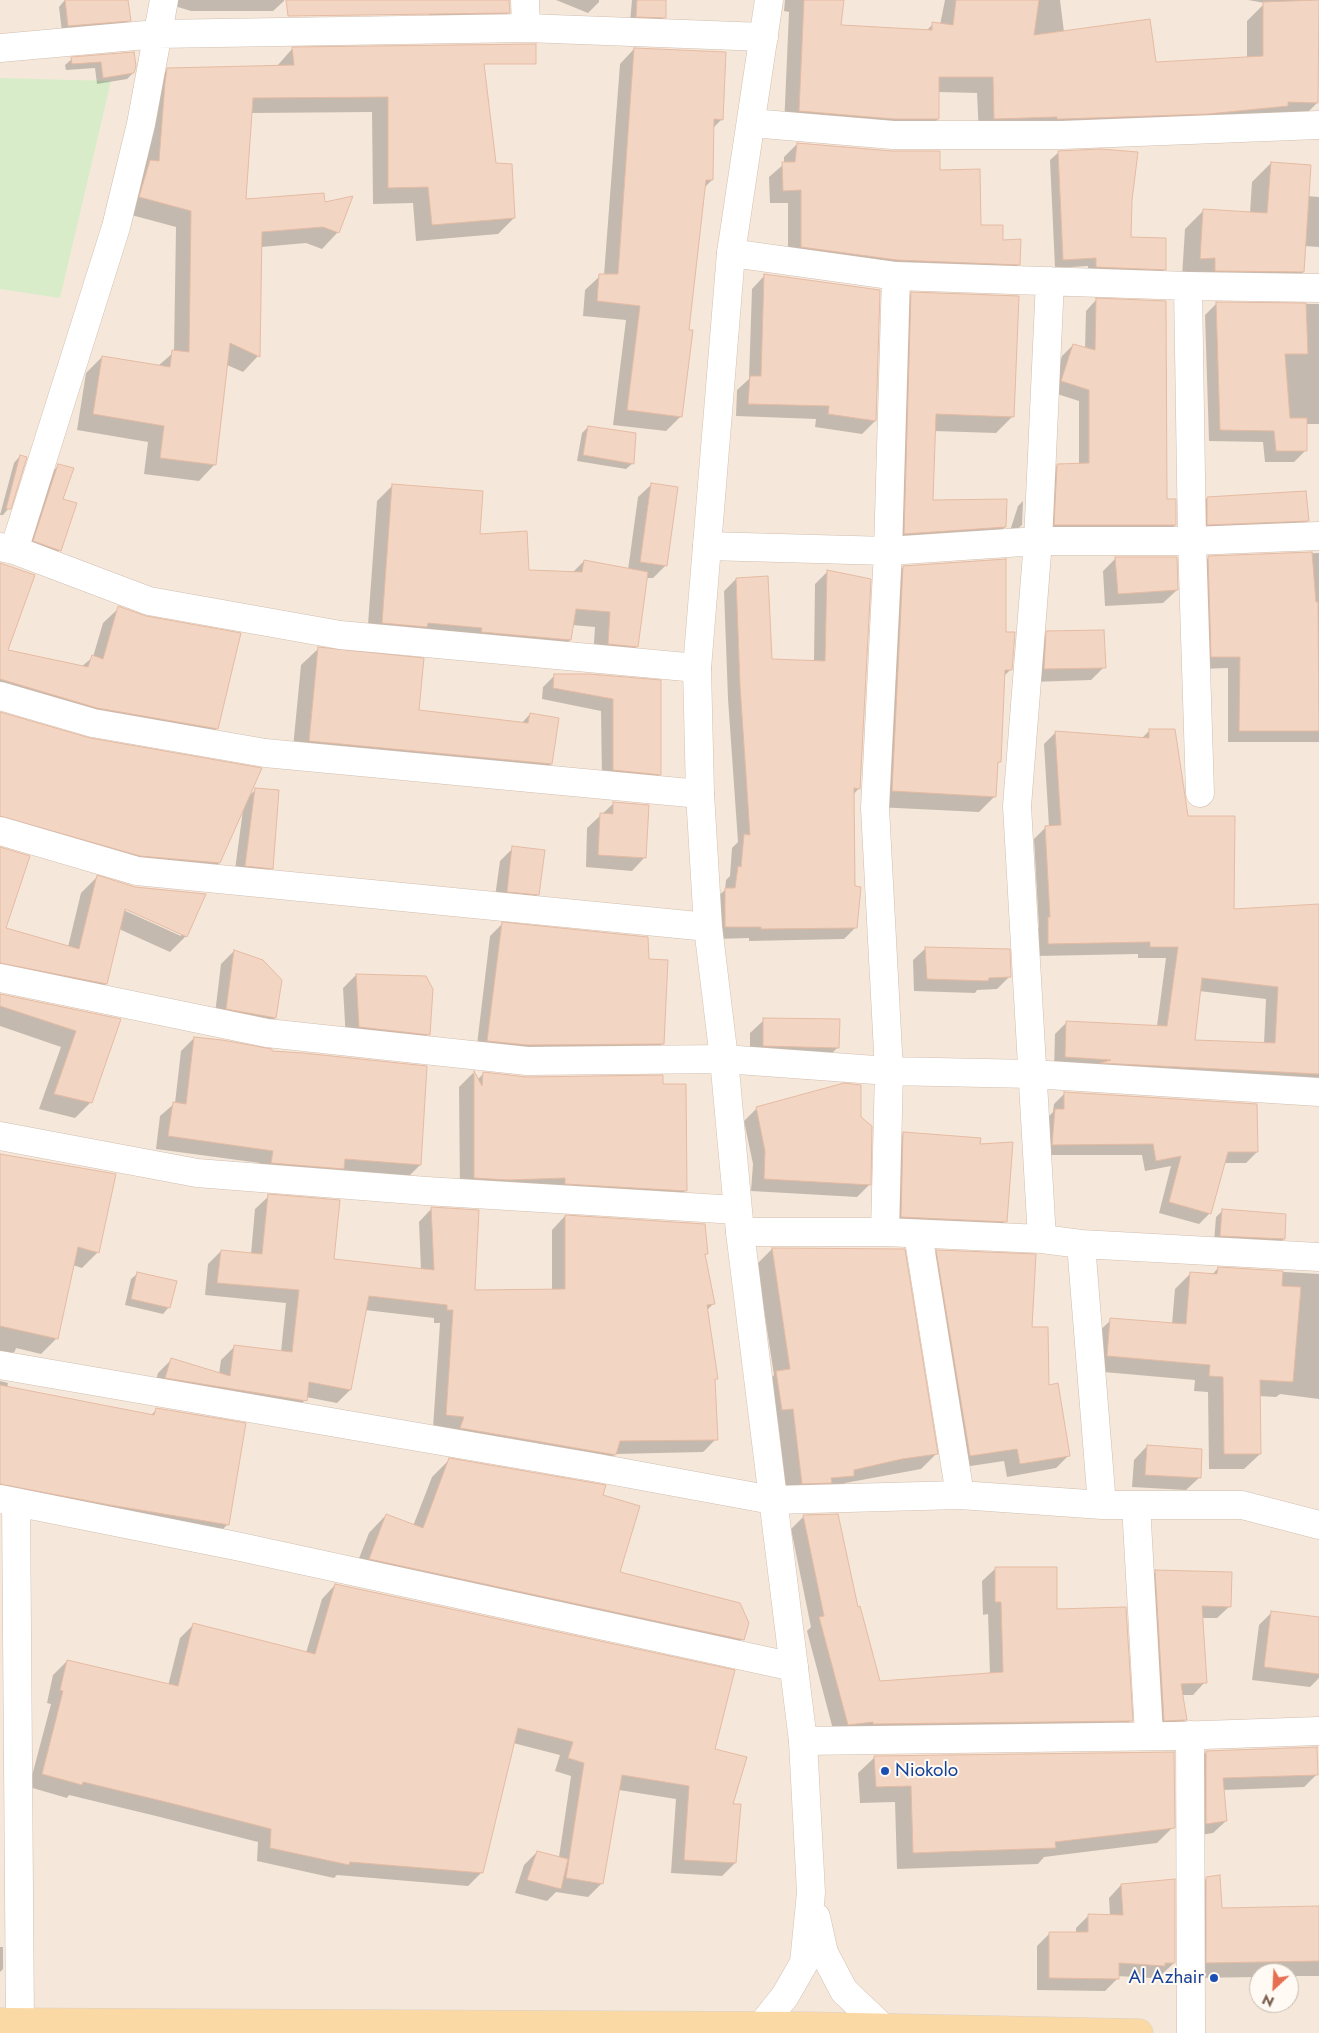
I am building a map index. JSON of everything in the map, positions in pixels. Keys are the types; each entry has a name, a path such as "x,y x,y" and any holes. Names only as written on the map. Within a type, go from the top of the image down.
{"main road":[{"path":"10,2022 203,2028 762,2025 808,2029 883,2028 1139,2033"}],"street":[{"path":"164,0 141,124 116,227 7,548 149,600 340,635 697,668"},
{"path":"525,0 526,28"},
{"path":"762,2025 785,1996 804,1963 811,1893 803,1741 739,1221 724,1059 708,927 700,794 697,668 731,253 769,0"},
{"path":"0,48 157,34 526,28 764,37"},
{"path":"751,124 893,135 1062,135 1319,125"},
{"path":"731,253 896,276 1188,286 1319,288"},
{"path":"885,1232 890,1071 875,808 888,551 896,276"},
{"path":"1042,1239 1017,806 1038,541 1050,281"},
{"path":"1188,286 1192,541 1200,793"},
{"path":"707,546 888,551 1038,541 1192,541 1319,536"},
{"path":"0,696 93,722 265,752 700,794"},
{"path":"0,831 136,871 708,927"},
{"path":"0,978 267,1033 527,1061 724,1059 890,1071 1032,1074 1319,1092"},
{"path":"0,1136 197,1173 426,1191 739,1221 885,1232 1042,1239 1081,1244 1319,1257"},
{"path":"918,1234 960,1495"},
{"path":"1081,1244 1102,1504"},
{"path":"0,1364 772,1500 960,1495 1102,1504 1242,1505 1319,1525"},
{"path":"10,2022 8,1501 236,1546 794,1666"},
{"path":"1136,1505 1148,1735"},
{"path":"803,1741 1190,1735 1319,1730"},
{"path":"1190,1735 1191,2033"},
{"path":"811,1893 824,1953 844,1991 883,2028"}],"shaded area":[{"path":"0,0 1319,0 1319,2033 0,2033"}],"green space":[{"path":"0,78 111,81 60,298 0,289"}],"building":[{"path":"65,0 128,0 131,21 68,26"},
{"path":"286,0 509,0 510,13 288,16"},
{"path":"637,0 666,0 666,18 636,17"},
{"path":"804,0 844,0 841,25 932,30 932,22 953,25 956,0 1039,0 1034,35 1150,19 1156,62 1263,56 1263,2 1319,0 1318,103 1288,102 1288,106 1208,114 1062,119 1057,119 1057,117 994,119 993,77 939,77 939,119 894,119 799,111"},
{"path":"536,44 536,64 484,64 496,163 512,164 515,218 432,225 428,187 388,188 388,97 253,98 246,199 324,193 325,202 353,196 339,233 323,227 262,232 260,357 230,343 216,465 160,458 164,426 93,414 102,356 170,367 172,350 189,352 191,211 139,197 150,160 159,161 167,68 294,65 292,47"},
{"path":"634,48 726,52 723,120 714,119 713,180 706,180 689,330 693,330 682,417 627,410 640,306 597,301 599,274 618,274"},
{"path":"134,52 136,66 134,73 103,78 101,62 72,64 71,57"},
{"path":"797,143 892,151 940,151 940,170 980,169 981,225 1003,225 1003,240 1021,239 1020,265 897,260 801,247 801,190 783,191 782,162 795,162"},
{"path":"1101,149 1138,152 1132,200 1131,237 1166,238 1166,270 1096,267 1096,258 1063,260 1058,151"},
{"path":"1271,162 1311,165 1304,272 1215,271 1215,258 1200,259 1203,209 1267,213"},
{"path":"764,274 880,290 876,421 828,414 829,406 748,404 750,376 761,376"},
{"path":"911,292 1019,296 1014,417 936,414 933,500 1007,499 1006,527 904,534"},
{"path":"1096,298 1166,301 1167,499 1176,499 1176,525 1054,525 1057,464 1089,463 1089,390 1061,381 1073,344 1095,350"},
{"path":"1216,302 1306,303 1308,354 1285,354 1290,418 1307,418 1307,451 1276,451 1274,431 1220,430"},
{"path":"588,426 636,433 634,464 583,455"},
{"path":"20,455 27,457 11,509 6,509"},
{"path":"58,464 74,468 63,499 77,503 61,551 33,541"},
{"path":"651,483 678,487 667,566 640,562"},
{"path":"392,484 483,491 480,534 527,531 529,570 582,572 584,560 648,572 638,647 608,644 610,612 576,609 571,640 481,632 482,628 428,623 427,627 382,623"},
{"path":"1306,491 1309,521 1207,525 1207,497"},
{"path":"1312,552 1316,602 1318,602 1319,731 1239,731 1240,657 1211,657 1208,556"},
{"path":"1115,557 1177,557 1178,590 1118,594"},
{"path":"1006,559 1006,632 1015,632 1012,670 1005,670 1001,762 998,762 996,797 892,791 903,566"},
{"path":"0,563 35,575 8,650 88,667 92,655 103,659 118,606 146,616 241,633 218,729 97,708 0,679"},
{"path":"827,570 871,579 860,789 854,788 855,886 861,887 857,928 761,929 761,927 725,927 725,888 735,888 738,866 741,867 744,834 750,835 740,686 736,578 768,576 772,659 825,661"},
{"path":"1104,630 1106,668 1044,669 1046,631"},
{"path":"318,647 424,658 419,710 528,723 530,713 559,718 552,764 309,741"},
{"path":"554,674 589,674 661,680 661,775 613,770 613,699 553,688"},
{"path":"0,712 90,738 262,768 220,863 140,856 0,816"},
{"path":"1149,729 1175,729 1188,816 1235,816 1234,909 1319,904 1319,1074 1100,1063 1111,1060 1065,1057 1066,1021 1167,1026 1178,947 1150,947 1150,942 1048,944 1048,917 1050,917 1045,826 1061,825 1055,731 1149,738","holes":["1202,978 1278,987 1275,1043 1195,1040"]},
{"path":"255,788 279,790 273,869 245,866"},
{"path":"613,802 649,805 646,858 598,855 600,813 613,814"},
{"path":"512,846 545,850 539,895 507,892"},
{"path":"0,847 30,856 6,928 79,949 97,875 135,887 206,894 187,937 125,909 107,984 0,963"},
{"path":"502,922 648,937 649,959 668,960 664,1044 528,1045 487,1041"},
{"path":"925,947 1010,949 1011,977 989,978 988,981 927,979"},
{"path":"234,950 263,960 282,980 276,1018 226,1009"},
{"path":"356,974 426,976 433,989 430,1035 359,1027"},
{"path":"0,994 121,1019 92,1103 54,1094 76,1031 0,1006"},
{"path":"763,1018 840,1019 839,1048 763,1046"},
{"path":"194,1037 222,1040 272,1049 272,1051 427,1066 421,1165 345,1159 344,1169 271,1163 273,1151 168,1136 173,1102 186,1104"},
{"path":"474,1071 482,1086 483,1072 527,1077 663,1075 663,1084 686,1084 687,1191 565,1184 565,1178 509,1180 474,1178"},
{"path":"844,1083 861,1085 861,1117 872,1126 871,1185 764,1179 765,1151 756,1107"},
{"path":"1064,1092 1257,1104 1258,1152 1228,1152 1211,1214 1169,1202 1181,1156 1156,1161 1153,1144 1052,1145 1055,1109 1064,1109"},
{"path":"903,1132 981,1138 980,1144 1013,1142 1007,1222 901,1217"},
{"path":"0,1154 116,1174 99,1253 78,1247 58,1339 0,1326"},
{"path":"268,1194 340,1200 334,1259 434,1270 431,1207 479,1210 475,1290 565,1289 565,1215 705,1224 708,1254 705,1254 715,1304 707,1305 718,1379 715,1379 718,1440 620,1441 616,1455 460,1428 464,1417 446,1415 453,1310 447,1310 447,1305 369,1296 351,1390 309,1382 307,1401 165,1378 171,1358 230,1376 234,1345 292,1352 299,1290 217,1283 221,1250 262,1254"},
{"path":"1222,1209 1286,1214 1285,1239 1220,1236"},
{"path":"772,1248 905,1249 938,1454 902,1459 854,1470 854,1476 831,1478 832,1483 802,1484 793,1409 782,1410 776,1371 790,1369"},
{"path":"936,1250 1036,1254 1032,1327 1048,1327 1049,1385 1058,1383 1070,1456 1020,1464 1017,1449 970,1456"},
{"path":"1218,1267 1283,1271 1282,1286 1301,1287 1293,1382 1260,1380 1261,1454 1224,1454 1223,1377 1209,1376 1210,1365 1107,1356 1110,1318 1186,1324 1190,1272 1217,1274"},
{"path":"137,1272 177,1281 170,1308 131,1299"},
{"path":"0,1385 154,1415 156,1408 246,1423 229,1525 0,1484"},
{"path":"1147,1445 1202,1449 1201,1478 1145,1475"},
{"path":"449,1458 606,1485 603,1495 640,1506 620,1572 740,1603 749,1623 744,1640 369,1559 386,1514 423,1528"},
{"path":"838,1514 858,1607 860,1606 880,1681 1003,1672 1001,1602 995,1602 995,1567 1057,1567 1057,1609 1126,1607 1133,1721 873,1724 873,1722 848,1725 819,1617 824,1616 803,1515"},
{"path":"1155,1570 1232,1572 1231,1607 1202,1606 1207,1683 1181,1684 1187,1720 1164,1721"},
{"path":"335,1584 735,1670 715,1749 747,1757 733,1804 741,1804 736,1863 684,1860 689,1786 622,1775 603,1884 566,1878 584,1763 568,1758 573,1742 518,1728 483,1873 350,1862 349,1865 270,1848 271,1829 83,1782 82,1785 42,1774 63,1691 60,1690 67,1660 178,1686 193,1623 315,1654"},
{"path":"1271,1611 1319,1617 1319,1674 1264,1667"},
{"path":"1317,1747 1318,1775 1223,1778 1227,1821 1206,1824 1206,1751"},
{"path":"1174,1752 1175,1828 1055,1842 1056,1848 913,1853 911,1786 876,1787 874,1756"},
{"path":"537,1851 568,1859 561,1889 527,1880"},
{"path":"1220,1875 1222,1908 1319,1906 1319,1961 1206,1963 1206,1877"},
{"path":"1175,1879 1175,1963 1165,1963 1165,1966 1119,1963 1119,1979 1049,1978 1049,1932 1088,1932 1088,1914 1123,1915 1121,1884"}],"place":[{"name":"Niokolo","path":"885,1771"},
{"name":"Al Azhair","path":"1214,1978"}]}
